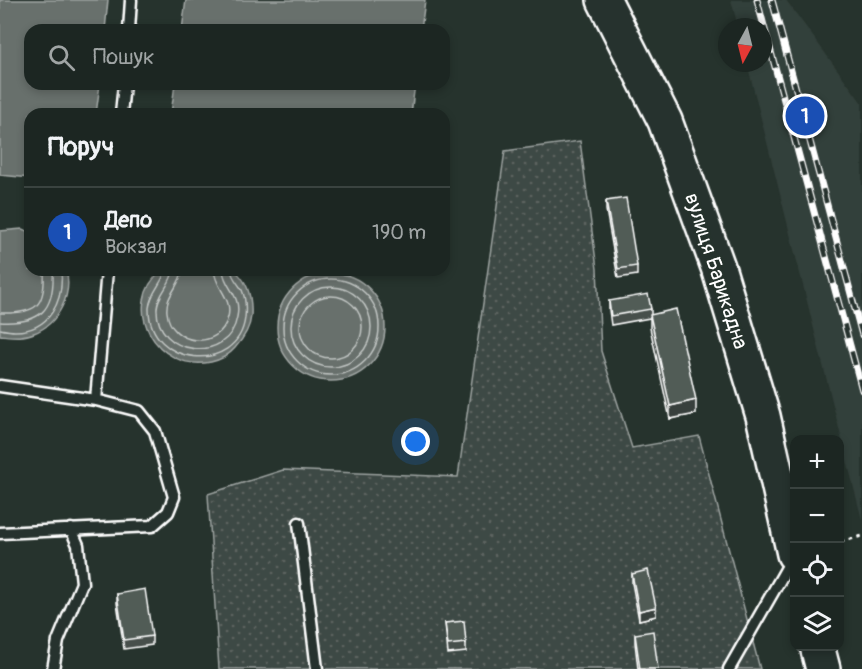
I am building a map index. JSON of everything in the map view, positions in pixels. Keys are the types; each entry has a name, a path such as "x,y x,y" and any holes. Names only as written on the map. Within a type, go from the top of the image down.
{"main road":[{"name":"вулиця Барикадна","path":"604,0 664,121 718,267 763,416 792,543"},
{"path":"818,651 822,669"}],"lane":[{"path":"130,24 132,0"},
{"path":"122,108 123,90"},
{"path":"96,400 106,276"},
{"path":"0,386 96,400 139,411 155,431 174,497 168,512 152,526 0,533"},
{"path":"299,523 317,669"},
{"path":"53,669 58,641 82,583 78,545 71,529"},
{"path":"729,669 790,563"}],"path":[{"path":"844,541 862,536"}],"shaded area":[{"path":"731,0 786,0 862,103 862,520 844,448 844,435 841,435 749,72 772,72 772,18 736,18"},
{"path":"580,141 597,269 601,351 632,448 699,436 760,669 219,669 208,494 283,470 458,477 505,151"}],"water":[{"path":"0,0 108,0 106,24 24,24 24,90 99,90 97,108 24,108 24,177 0,175"},
{"path":"186,0 425,0 422,24 183,24"},
{"path":"174,90 414,90 412,108 172,108"},
{"path":"24,230 24,276 67,276 65,299 57,316 43,329 26,336 0,335 0,231"},
{"path":"157,276 241,276 251,303 251,316 246,334 230,353 221,359 191,363 174,357 160,347 150,334 144,318 144,301 150,285"},
{"path":"314,276 348,276 361,282 376,297 384,317 384,337 376,357 361,372 341,380 321,380 301,372 286,357 278,337 278,317 286,297 301,282"}],"building":[{"path":"626,198 637,266 618,269 606,201"},
{"path":"648,294 651,309 611,316 609,301"},
{"path":"676,309 696,400 670,406 650,315"},
{"path":"648,570 656,607 639,611 632,574"},
{"path":"145,589 152,636 124,640 117,594"},
{"path":"464,621 466,643 448,645 445,623"},
{"path":"653,631 658,669 640,669 635,634"}],"railway":[{"path":"757,0 862,390"},
{"path":"772,0 862,335"}],"place":[{"name":"Депо","path":"805,116"}]}
